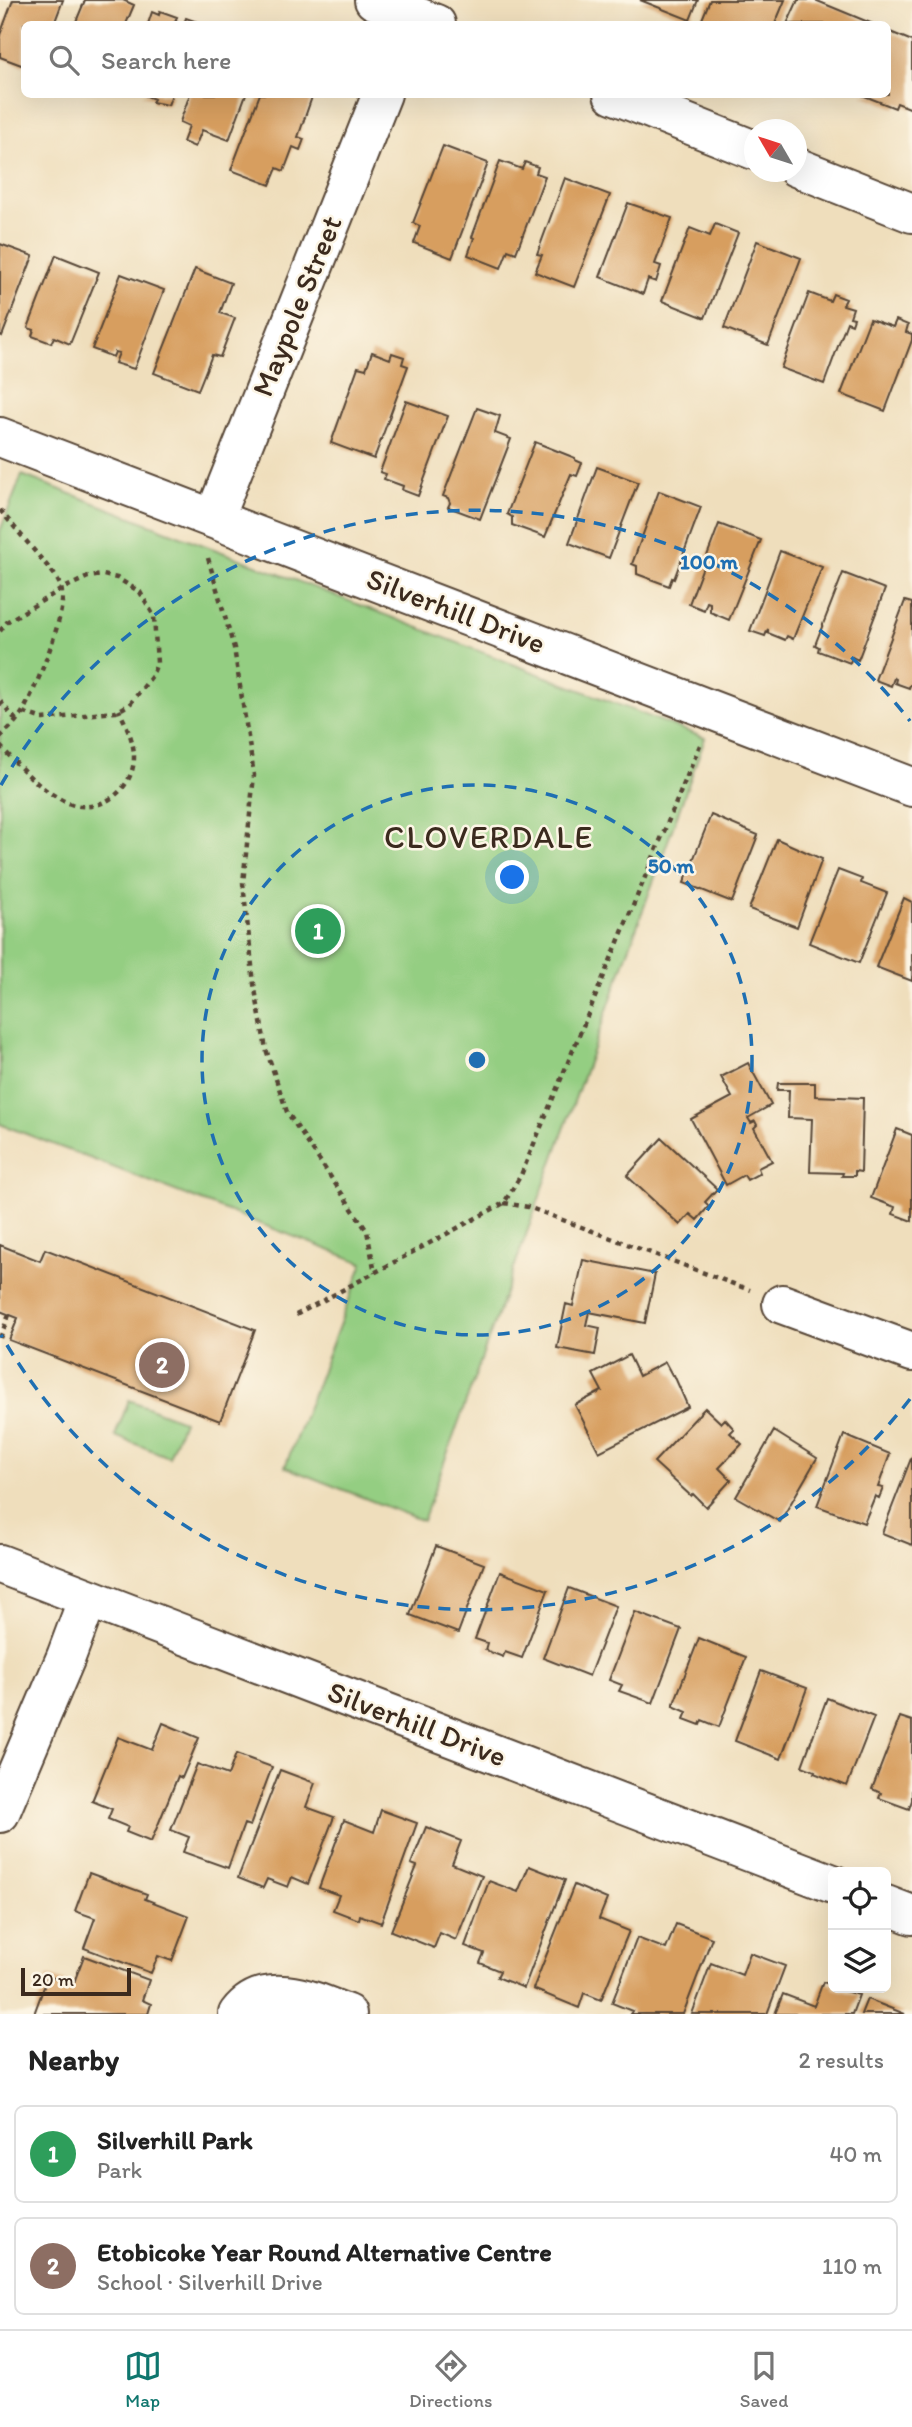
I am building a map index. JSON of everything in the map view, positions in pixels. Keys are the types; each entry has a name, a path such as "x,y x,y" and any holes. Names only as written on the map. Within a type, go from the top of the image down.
{"street":[{"path":"374,0 434,18"},
{"name":"Maypole Street","path":"206,515 380,98"},
{"path":"623,98 744,146"},
{"path":"807,171 912,213"},
{"name":"Silverhill Drive","path":"0,437 912,787"},
{"path":"782,1304 912,1352"},
{"name":"Silverhill Drive","path":"0,1564 828,1883"},
{"path":"0,1813 88,1598"},
{"path":"891,1907 912,1915"},
{"path":"238,2014 243,2006 257,1999 281,1993 323,2004 347,2014"}],"path":[{"path":"0,510 54,574 61,589 62,607 42,668 22,712 0,737"},
{"path":"206,515 212,578 234,648 254,775 243,883 254,984 266,1049 287,1112 367,1231 375,1273"},
{"path":"0,631 8,621 61,589 88,577 103,575 117,578 140,592 155,617 157,663 152,676 135,699 119,710 43,719 22,712"},
{"path":"0,701 16,720"},
{"path":"0,746 22,770 54,795 74,805 96,807 121,789 132,772 132,740 119,710"},
{"path":"296,1315 504,1203 521,1175 695,756 718,712"},
{"path":"504,1203 541,1212 728,1281 782,1304"},
{"path":"0,1338 9,1315"}],"green space":[{"path":"22,475 705,738 423,1521 285,1467 363,1263 0,1124 0,531"},
{"path":"129,1400 183,1421 169,1457 115,1436"}],"building":[{"path":"13,0 63,0 55,21 21,21 21,65 0,57 0,35"},
{"path":"85,0 123,0 134,5 127,21 76,21"},
{"path":"640,0 698,0 690,20"},
{"path":"710,0 785,0 776,21 701,21"},
{"path":"798,0 815,0 866,21 788,21"},
{"path":"160,11 177,17 175,21 149,21 152,12 159,15"},
{"path":"891,32 912,41 912,109 897,103 895,108 870,98 891,98"},
{"path":"152,98 171,98 168,105 152,102 154,99"},
{"path":"189,98 245,98 229,140 202,130 195,147 183,142 189,126 180,122"},
{"path":"258,98 312,98 298,137 304,139 300,150 293,147 284,171 277,168 270,185 231,170"},
{"path":"443,146 488,163 452,258 414,243 420,226 413,223"},
{"path":"500,161 522,169 525,162 538,167 536,173 545,176 516,253 508,250 501,268 468,255"},
{"path":"565,178 610,195 574,287 535,272 542,255 537,254"},
{"path":"628,203 672,218 655,264 661,266 656,282 648,279 643,294 600,277"},
{"path":"715,224 738,233 705,318 662,301 690,228 710,236"},
{"path":"757,241 801,258 768,345 724,328"},
{"path":"0,244 33,256 2,336 0,335"},
{"path":"56,255 99,272 70,344 54,337 51,343 32,336 34,330 28,328"},
{"path":"195,269 231,283 220,313 235,318 220,357 212,355 198,390 154,373"},
{"path":"121,274 164,290 134,369 115,363 119,353 115,352 113,357 92,349"},
{"path":"809,293 830,301 833,294 846,299 843,305 853,308 850,317 854,318 852,324 847,322 824,384 781,368"},
{"path":"870,319 893,327 896,320 908,325 906,332 912,334 885,411 841,394"},
{"path":"372,352 390,359 392,353 404,357 402,364 408,366 374,459 331,443 358,367 366,369"},
{"path":"406,401 448,416 418,496 402,490 403,486 384,479 386,474 380,472"},
{"path":"477,408 500,416 495,433 511,439 480,519 448,507 448,498 443,496"},
{"path":"535,442 582,463 577,476 571,474 545,537 512,525 512,517 507,514"},
{"path":"597,467 638,482 609,558 569,543"},
{"path":"659,491 701,507 669,586 637,574 637,566 632,564"},
{"path":"719,524 761,540 729,620 710,612 710,603 707,602 704,610 689,604"},
{"path":"780,551 822,567 793,639 787,636 785,640 768,633 768,629 765,636 750,631"},
{"path":"843,573 885,589 858,660 852,657 850,663 818,651 819,647 815,645"},
{"path":"905,601 912,603 912,685 909,688 895,683 894,678 891,686 875,680"},
{"path":"711,815 758,835 732,902 684,883"},
{"path":"777,839 822,859 797,927 749,909"},
{"path":"838,870 887,893 859,963 809,943"},
{"path":"904,898 912,902 912,981 876,967"},
{"path":"748,1063 771,1105 748,1118 751,1123 755,1121 757,1125 754,1128 772,1161 758,1168 760,1173 747,1180 744,1175 726,1185 691,1119 732,1097 721,1077"},
{"path":"778,1083 815,1083 815,1096 863,1098 861,1172 855,1171 855,1176 842,1176 843,1173 810,1172 812,1119 788,1118 789,1090 777,1090"},
{"path":"897,1129 912,1135 912,1221 893,1214 895,1207 871,1198"},
{"path":"662,1138 717,1189 705,1202 709,1206 697,1220 690,1214 680,1225 627,1176"},
{"path":"0,1245 40,1261 45,1249 255,1330 220,1421 9,1340 18,1318 0,1311"},
{"path":"583,1260 655,1274 645,1323 589,1312 586,1325 600,1328 595,1355 557,1348 566,1304 573,1306"},
{"path":"629,1355 639,1376 665,1362 688,1407 599,1452 575,1405 602,1391 593,1374"},
{"path":"705,1408 721,1423 725,1419 734,1429 730,1433 742,1444 719,1468 731,1480 706,1507 654,1462"},
{"path":"774,1431 817,1458 780,1522 736,1497"},
{"path":"844,1435 890,1454 878,1487 883,1488 879,1498 875,1496 864,1523 817,1506"},
{"path":"912,1456 912,1545 882,1533"},
{"path":"436,1546 484,1564 458,1633 410,1615"},
{"path":"500,1572 548,1590 522,1658 505,1652 503,1657 485,1650 487,1643 475,1639"},
{"path":"569,1588 616,1606 589,1676 543,1658"},
{"path":"635,1612 681,1629 653,1703 619,1691 622,1685 609,1680"},
{"path":"699,1638 746,1657 719,1727 702,1720 700,1725 684,1719 687,1712 673,1706"},
{"path":"761,1671 807,1688 781,1759 735,1741"},
{"path":"827,1698 874,1717 847,1786 802,1766"},
{"path":"900,1717 912,1721 912,1800 909,1809 879,1798 881,1793 872,1789"},
{"path":"163,1723 199,1738 182,1778 178,1776 151,1842 126,1832 128,1827 108,1819 112,1809 92,1801 118,1737 152,1750"},
{"path":"236,1754 272,1767 250,1826 244,1824 228,1868 183,1852 189,1837 171,1830 197,1764 228,1775"},
{"path":"280,1770 315,1783 306,1807 334,1817 308,1884 292,1877 288,1887 267,1879 263,1888 238,1878"},
{"path":"381,1810 417,1823 381,1923 360,1915 359,1920 333,1910 339,1895 319,1888 344,1820 374,1832"},
{"path":"426,1827 461,1841 452,1864 482,1876 456,1940 440,1933 434,1948 391,1931 417,1866 411,1864"},
{"path":"529,1866 565,1880 524,1988 497,1977 500,1971 480,1963 484,1953 465,1946 489,1881 518,1892"},
{"path":"89,1873 147,1894 145,1899 189,1916 172,1961 158,1956 151,1973 84,1948 95,1918 75,1911"},
{"path":"574,1885 607,1899 599,1919 629,1931 601,2000 584,1993 579,2008 533,1989"},
{"path":"676,1924 712,1938 683,2014 630,2014 632,2011 612,2003 637,1938 666,1949"},
{"path":"750,1953 785,1966 767,2014 692,2014 711,1963 742,1975"},
{"path":"84,1956 149,1980 142,2000 151,2004 148,2014 34,2014 48,1976 73,1985"},
{"path":"823,1982 828,1984 828,1993 859,1995 852,2014 775,2014 783,1994 814,2006"},
{"path":"867,1999 905,2014 861,2014"}],"place":[{"name":"Silverhill Park","path":"318,931"},
{"name":"Etobicoke Year Round Alternative Centre","path":"162,1365"}],"district":[{"name":"CLOVERDALE","path":"489,837"}]}
